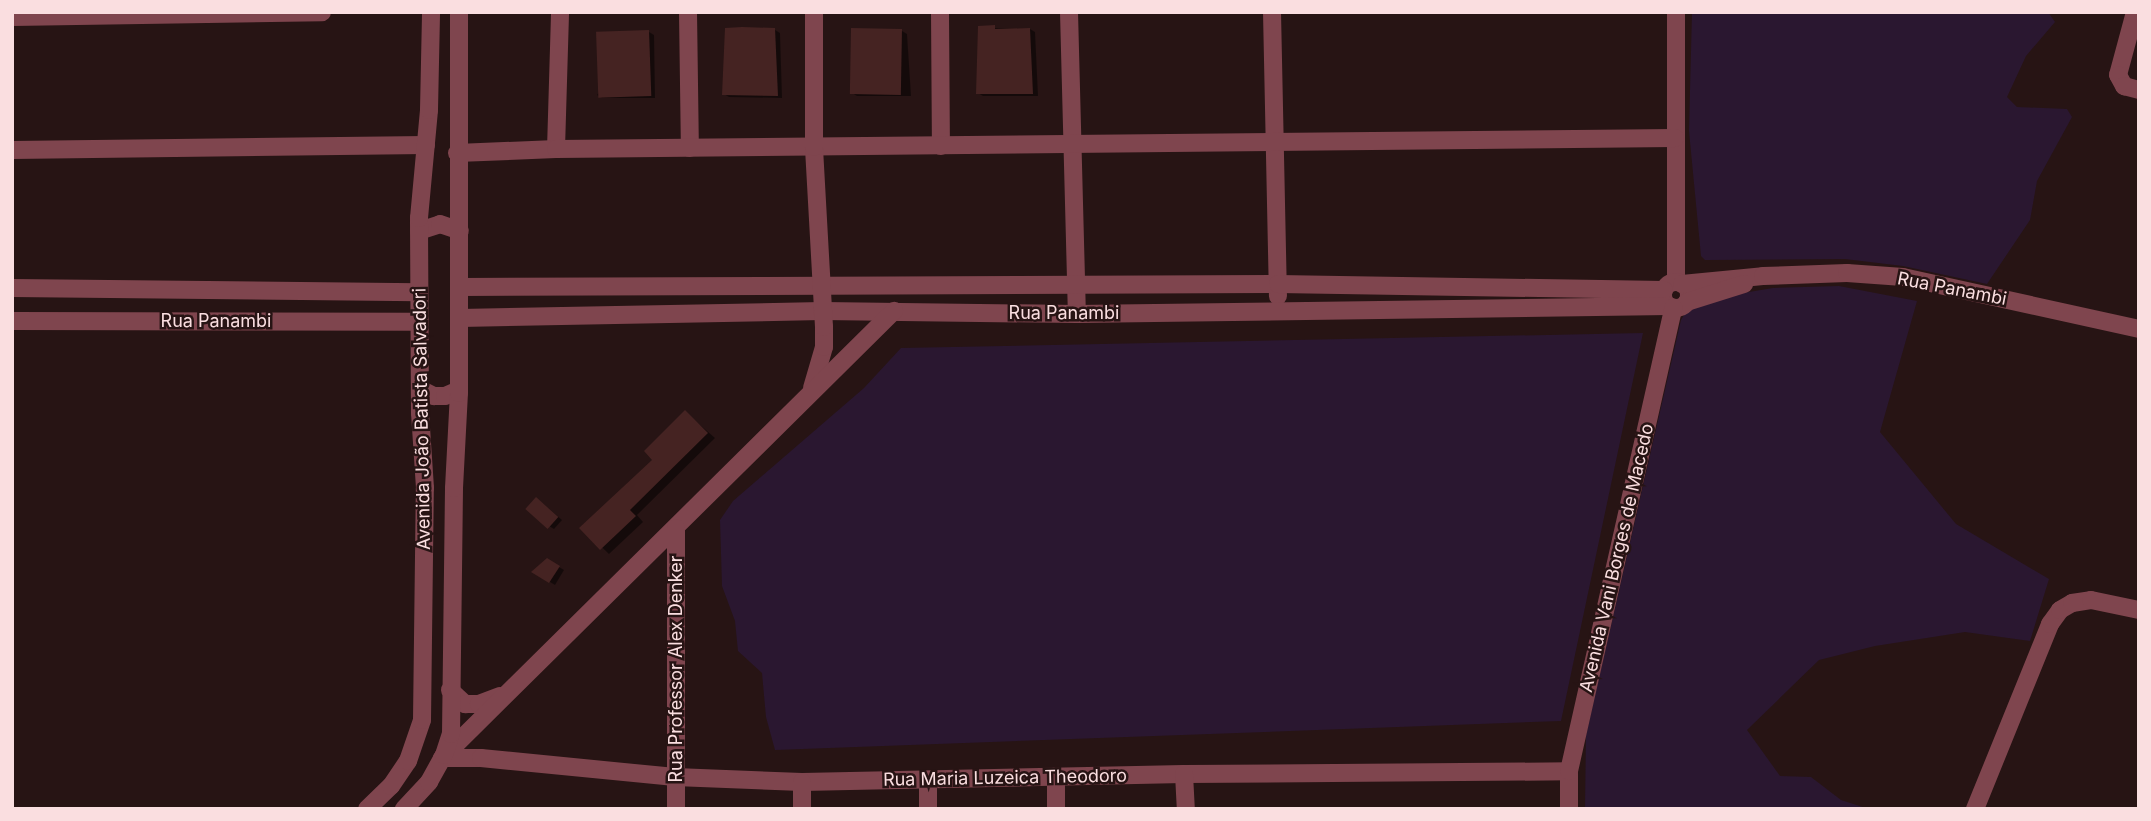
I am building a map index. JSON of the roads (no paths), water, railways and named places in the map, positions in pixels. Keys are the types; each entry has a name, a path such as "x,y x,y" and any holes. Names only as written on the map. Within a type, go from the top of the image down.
{"street":[{"path":"12,18 322,12"},
{"name":"Avenida João Batista Salvadori","path":"367,809 391,786 408,761 422,720 425,488 420,389 419,231 431,69 431,12"},
{"name":"Avenida João Batista Salvadori","path":"404,809 429,782 451,734 454,488 460,318 457,153 459,12"},
{"path":"556,149 560,12"},
{"path":"688,12 690,148"},
{"path":"810,394 824,347 814,147 814,12"},
{"path":"940,12 940,146"},
{"path":"1069,12 1077,314"},
{"path":"1272,12 1279,309"},
{"name":"Avenida Vani Borges de Macedo","path":"1569,809 1569,771 1675,295 1676,12"},
{"path":"2134,89 2118,75 2135,12"},
{"path":"457,153 556,149 1675,138"},
{"path":"12,150 426,145"},
{"path":"419,231 440,225 460,231"},
{"name":"Rua Panambi","path":"460,318 822,311 1077,314 1279,309 1675,295 1763,276 1847,273 1903,278 2139,329"},
{"name":"Rua Panambi","path":"460,287 1278,284 1675,295"},
{"name":"Rua Panambi","path":"12,288 419,292"},
{"path":"442,758 894,311"},
{"name":"Rua Panambi","path":"12,321 419,322"},
{"path":"420,389 434,396 445,396 459,390"},
{"name":"Rua Professor Alex Denker","path":"676,809 677,528"},
{"path":"1975,809 2050,624 2060,610 2072,603 2091,600 2139,610"},
{"path":"450,691 465,704 479,704 507,693"},
{"name":"Rua Maria Luzeica Theodoro","path":"442,758 481,758 675,777 802,782 1184,774 1569,771"},
{"path":"1184,774 1186,809"},
{"path":"1056,776 1056,809"},
{"path":"928,781 928,809"},
{"path":"802,782 802,809"}]}
